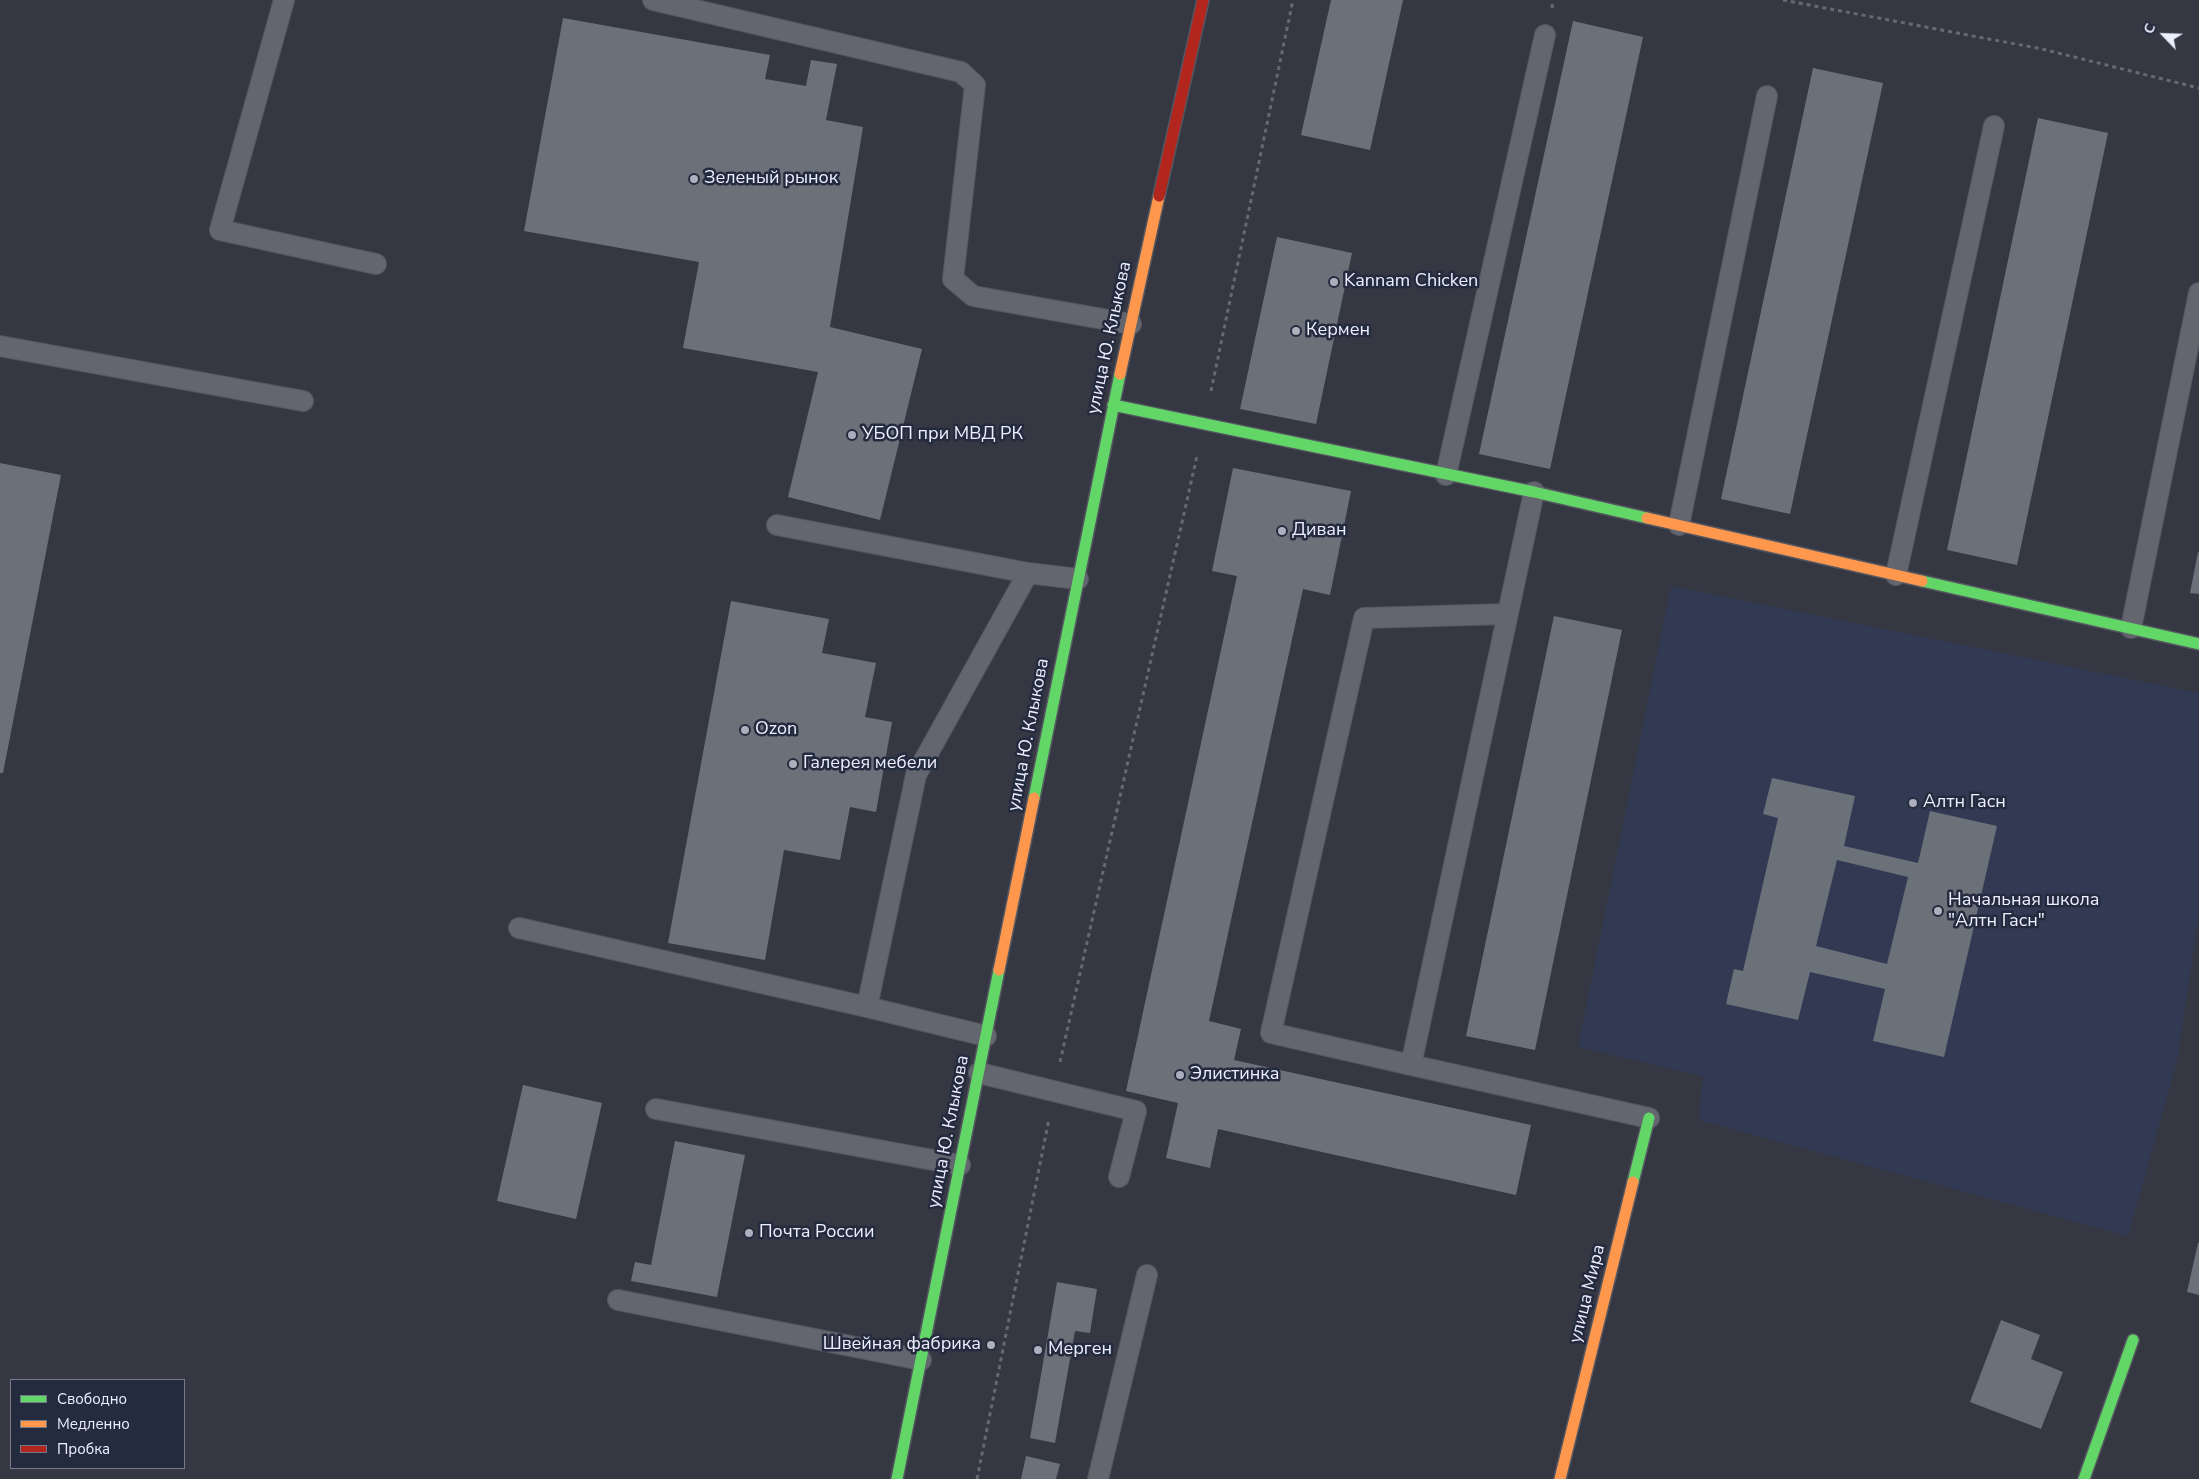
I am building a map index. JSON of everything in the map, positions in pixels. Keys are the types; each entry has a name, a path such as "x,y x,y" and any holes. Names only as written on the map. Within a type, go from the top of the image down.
{"street":[{"name":"улица Ю. Клыкова","path":"897,1479 1113,405 1203,0"},
{"path":"1113,405 1534,492 2199,644"},
{"name":"улица Мира","path":"1560,1479 1649,1118"},
{"path":"2084,1479 2133,1340"}],"lane":[{"path":"284,0 220,230 376,264"},
{"path":"653,0 961,72 975,85 953,279 973,296 1131,324"},
{"path":"1446,474 1546,35"},
{"path":"1679,525 1766,96"},
{"path":"1896,575 1994,126"},
{"path":"2131,628 2199,293"},
{"path":"0,346 303,401"},
{"path":"1411,1065 1534,492"},
{"path":"777,525 1028,572 1078,579"},
{"path":"868,1007 916,775 1028,572"},
{"path":"1508,614 1364,618 1271,1033 1649,1118"},
{"path":"519,928 868,1007 986,1036"},
{"path":"979,1073 1136,1111 1119,1177"},
{"path":"656,1109 960,1165"},
{"path":"1098,1479 1147,1275"},
{"path":"618,1300 921,1360"}],"path":[{"path":"977,1479 1054,1091 1204,424 1293,0"},
{"path":"1783,0 2042,48 2199,88"}],"shaded area":[{"name":"Алтн Гасн","path":"1671,586 2199,693 2199,913 2177,1061 2128,1236 1699,1120 1703,1076 1578,1047"}],"building":[{"path":"1331,0 1403,0 1370,150 1301,135"},
{"name":"Зеленый рынок","path":"563,18 770,55 765,79 806,86 811,60 837,64 826,120 863,127 830,327 922,349 880,520 788,497 818,372 683,348 699,262 524,231"},
{"path":"1573,21 1643,37 1550,469 1479,454"},
{"path":"1813,68 1883,83 1790,514 1721,499"},
{"path":"2038,118 2108,133 2017,565 1947,550"},
{"name":"Кермен","path":"1277,237 1352,253 1316,424 1240,409"},
{"path":"0,463 61,475 3,773 0,773"},
{"path":"1233,468 1351,491 1330,595 1303,589 1209,1021 1241,1029 1234,1060 1531,1125 1516,1195 1218,1129 1210,1168 1166,1158 1178,1103 1126,1091 1237,576 1212,571"},
{"path":"2199,552 2199,594 2190,593"},
{"name":"Галерея мебели","path":"731,601 829,619 822,653 876,663 865,717 892,722 876,812 850,807 840,860 784,850 765,960 668,943"},
{"path":"1554,616 1622,630 1535,1050 1466,1036"},
{"name":"Начальная школа \"Алтн Гасн\"","path":"1772,778 1855,796 1844,846 1918,863 1930,811 1997,826 1944,1057 1873,1041 1885,989 1810,972 1798,1020 1726,1004 1734,969 1743,971 1778,818 1763,814","holes":["1837,860 1908,877 1887,964 1816,946"]},
{"path":"523,1085 602,1103 576,1219 497,1201"},
{"path":"675,1141 745,1155 717,1297 631,1281 635,1262 651,1265"},
{"path":"2199,1243 2199,1295 2187,1292"},
{"path":"1057,1282 1097,1289 1090,1333 1075,1331 1055,1443 1030,1438"},
{"path":"2001,1320 2040,1335 2031,1359 2063,1372 2041,1429 1970,1402"},
{"path":"1026,1456 1060,1464 1056,1479 1021,1479"}],"traffic: fast":[{"path":"1034,798 1120,374"},
{"path":"1113,405 1534,492 1647,518"},
{"path":"1922,581 2199,644"},
{"path":"897,1479 999,970"},
{"path":"1633,1182 1649,1118"},
{"path":"2084,1479 2133,1340"}],"traffic: slow":[{"path":"1120,374 1159,196"},
{"path":"1647,518 1922,581"},
{"path":"999,970 1034,798"},
{"path":"1560,1479 1633,1182"}],"traffic: jam":[{"path":"1159,196 1203,0"}],"place":[{"name":"Зеленый рынок","path":"694,179"},
{"name":"Kannam Chicken","path":"1334,282"},
{"name":"Кермен","path":"1296,331"},
{"name":"УБОП при МВД РК","path":"852,435"},
{"name":"Диван","path":"1282,531"},
{"name":"Ozon","path":"745,730"},
{"name":"Галерея мебели","path":"793,764"},
{"name":"Алтн Гасн","path":"1913,803"},
{"name":"Начальная школа \"Алтн Гасн\"","path":"1938,911"},
{"name":"Элистинка","path":"1180,1075"},
{"name":"Почта России","path":"749,1233"},
{"name":"Швейная фабрика","path":"991,1345"},
{"name":"Мерген","path":"1038,1350"}]}
